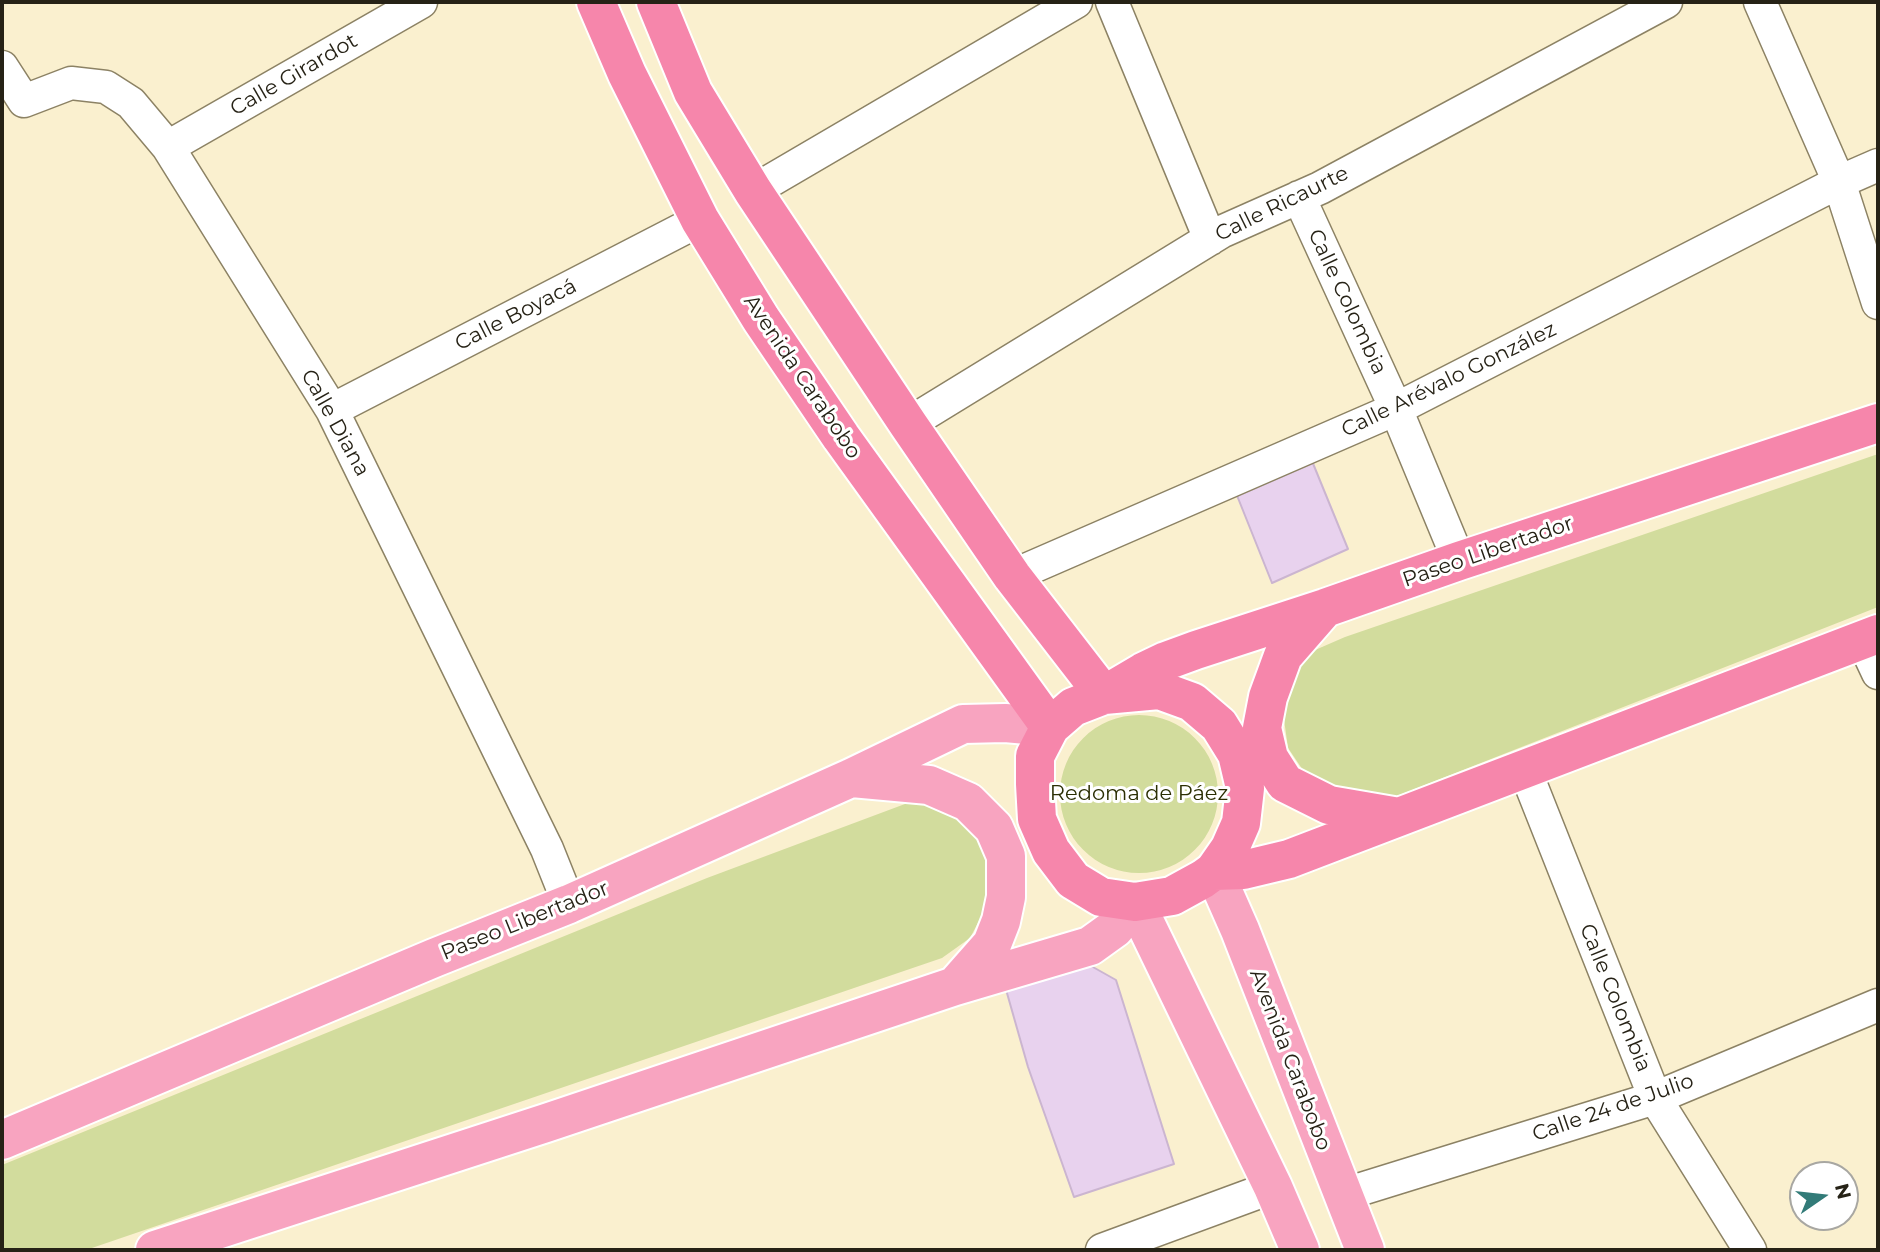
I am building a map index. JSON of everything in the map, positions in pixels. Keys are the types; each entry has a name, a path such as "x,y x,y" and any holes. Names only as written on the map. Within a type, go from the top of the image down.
{"highway":[{"name":"Avenida Carabobo","path":"596,2 627,74 700,220 761,319 841,437 1050,727"},
{"path":"656,2 693,92 753,191 1012,576 1104,695"},
{"name":"Paseo Libertador","path":"1104,695 1166,661 1878,423"},
{"path":"1325,608 1283,656 1268,696 1262,728 1269,758 1286,783 1329,805 1401,817"},
{"path":"1214,871 1243,870 1289,859 1525,770 1873,649"},
{"path":"1159,690 1192,702 1219,724 1237,754 1245,788 1241,823 1230,848 1214,871 1172,896 1136,902 1101,897 1073,880 1051,851 1037,818 1035,756 1050,727 1073,707 1104,695 1159,690"}],"main road":[{"name":"Paseo Libertador","path":"2,1140 569,904 851,778 963,724 1005,723 1050,727"},
{"path":"851,778 929,785 968,802 994,828 1006,856 1006,897 1001,922 992,944 955,986"},
{"name":"Avenida Carabobo","path":"1214,871 1240,930 1365,1250"},
{"path":"174,1247 955,986 1090,946 1115,928 1136,902 1273,1187 1300,1250"}],"street":[{"name":"Calle Girardot","path":"168,147 421,2"},
{"path":"753,191 1076,2"},
{"path":"1112,2 1210,239"},
{"name":"Calle Ricaurte","path":"908,424 1221,232 1332,182 1666,2"},
{"path":"1760,2 1839,182 1878,303"},
{"name":"Calle Diana","path":"2,67 13,108 71,83 106,87 131,103 168,147 332,410 547,849 569,904"},
{"name":"Calle Arévalo González","path":"1012,576 1396,410 1839,182 1878,165"},
{"name":"Calle Colombia","path":"1299,197 1396,410 1459,561"},
{"name":"Calle Boyacá","path":"332,410 700,220"},
{"name":"Calle Colombia","path":"1525,770 1655,1098 1750,1250"},
{"name":"Calle 24 de Julio","path":"1342,1195 1655,1098 1878,1005"},
{"path":"1102,1250 1273,1187"}],"green space":[{"path":"1878,454 1878,607 1379,803 1313,785 1288,748 1281,698 1299,657 1345,637"},
{"name":"Redoma de Páez","path":"1139,715 1169,721 1195,738 1212,764 1218,794 1212,824 1195,850 1169,867 1139,873 1109,867 1083,850 1066,824 1060,794 1066,764 1083,738 1109,721"},
{"path":"921,798 949,805 978,831 991,865 990,900 970,938 942,958 86,1250 2,1250 2,1165 707,878"}],"building":[{"path":"1312,461 1348,549 1272,583 1234,488"},
{"path":"1084,962 1116,980 1174,1164 1074,1197 1028,1067 1003,979"}]}
